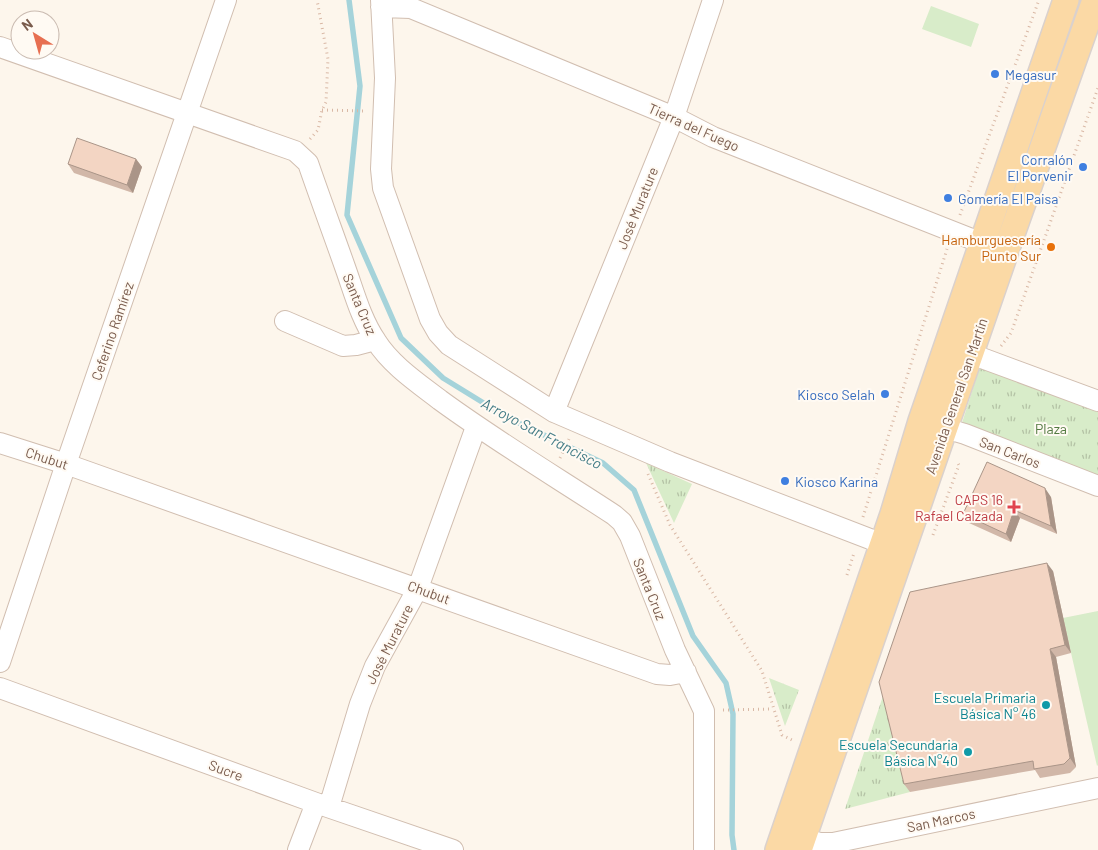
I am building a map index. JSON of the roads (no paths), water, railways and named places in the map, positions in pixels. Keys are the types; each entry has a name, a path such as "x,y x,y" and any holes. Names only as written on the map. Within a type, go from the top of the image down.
{"main road":[{"name":"Avenida General San Martín","path":"892,548 955,431 994,248 1066,0"},
{"name":"Avenida General San Martín","path":"791,844 892,548 921,422 1095,0"}],"street":[{"name":"Ceferino Ramírez","path":"0,662 66,464 226,0"},
{"name":"José Murature","path":"554,412 674,117 712,0"},
{"path":"381,4 385,78 381,169 383,188 430,319 438,333 449,345 554,412 670,462 892,548"},
{"name":"Tierra del Fuego","path":"381,4 411,8 674,117 712,137 994,248"},
{"path":"0,47 188,114"},
{"name":"Santa Cruz","path":"188,114 297,153 308,163 357,301 375,340 393,361 476,427 560,479 622,522 630,536 675,650 686,672"},
{"path":"285,320 343,346 375,340"},
{"path":"971,354 1098,401"},
{"name":"San Carlos","path":"921,422 955,431 1098,486"},
{"name":"José Murature","path":"298,850 322,805 375,666 418,588 476,427"},
{"name":"Chubut","path":"0,443 66,464 657,674 686,672"},
{"path":"686,672 704,711 704,850"},
{"name":"Sucre","path":"0,688 322,805 453,850"},
{"name":"San Marcos","path":"791,844 833,842 1098,788"}],"waterway":[{"name":"Arroyo San Francisco","path":"349,0 360,86 347,215 401,338 443,378 508,418 603,463 634,490 693,636 726,683 733,714 732,835 734,850"}],"place":[{"name":"Megasur","path":"995,74"},
{"name":"Corralón El Porvenir","path":"1083,167"},
{"name":"Gomería El Paisa","path":"948,198"},
{"name":"Hamburguesería Punto Sur","path":"1051,247"},
{"name":"Kiosco Selah","path":"885,394"},
{"name":"Kiosco Karina","path":"785,481"},
{"name":"CAPS 16 Rafael Calzada","path":"1014,507"},
{"name":"Escuela Primaria Básica N° 46","path":"1046,705"},
{"name":"Escuela Secundaria Básica N°40","path":"968,752"}],"park label":[{"name":"Plaza","path":"1051,428"}]}
